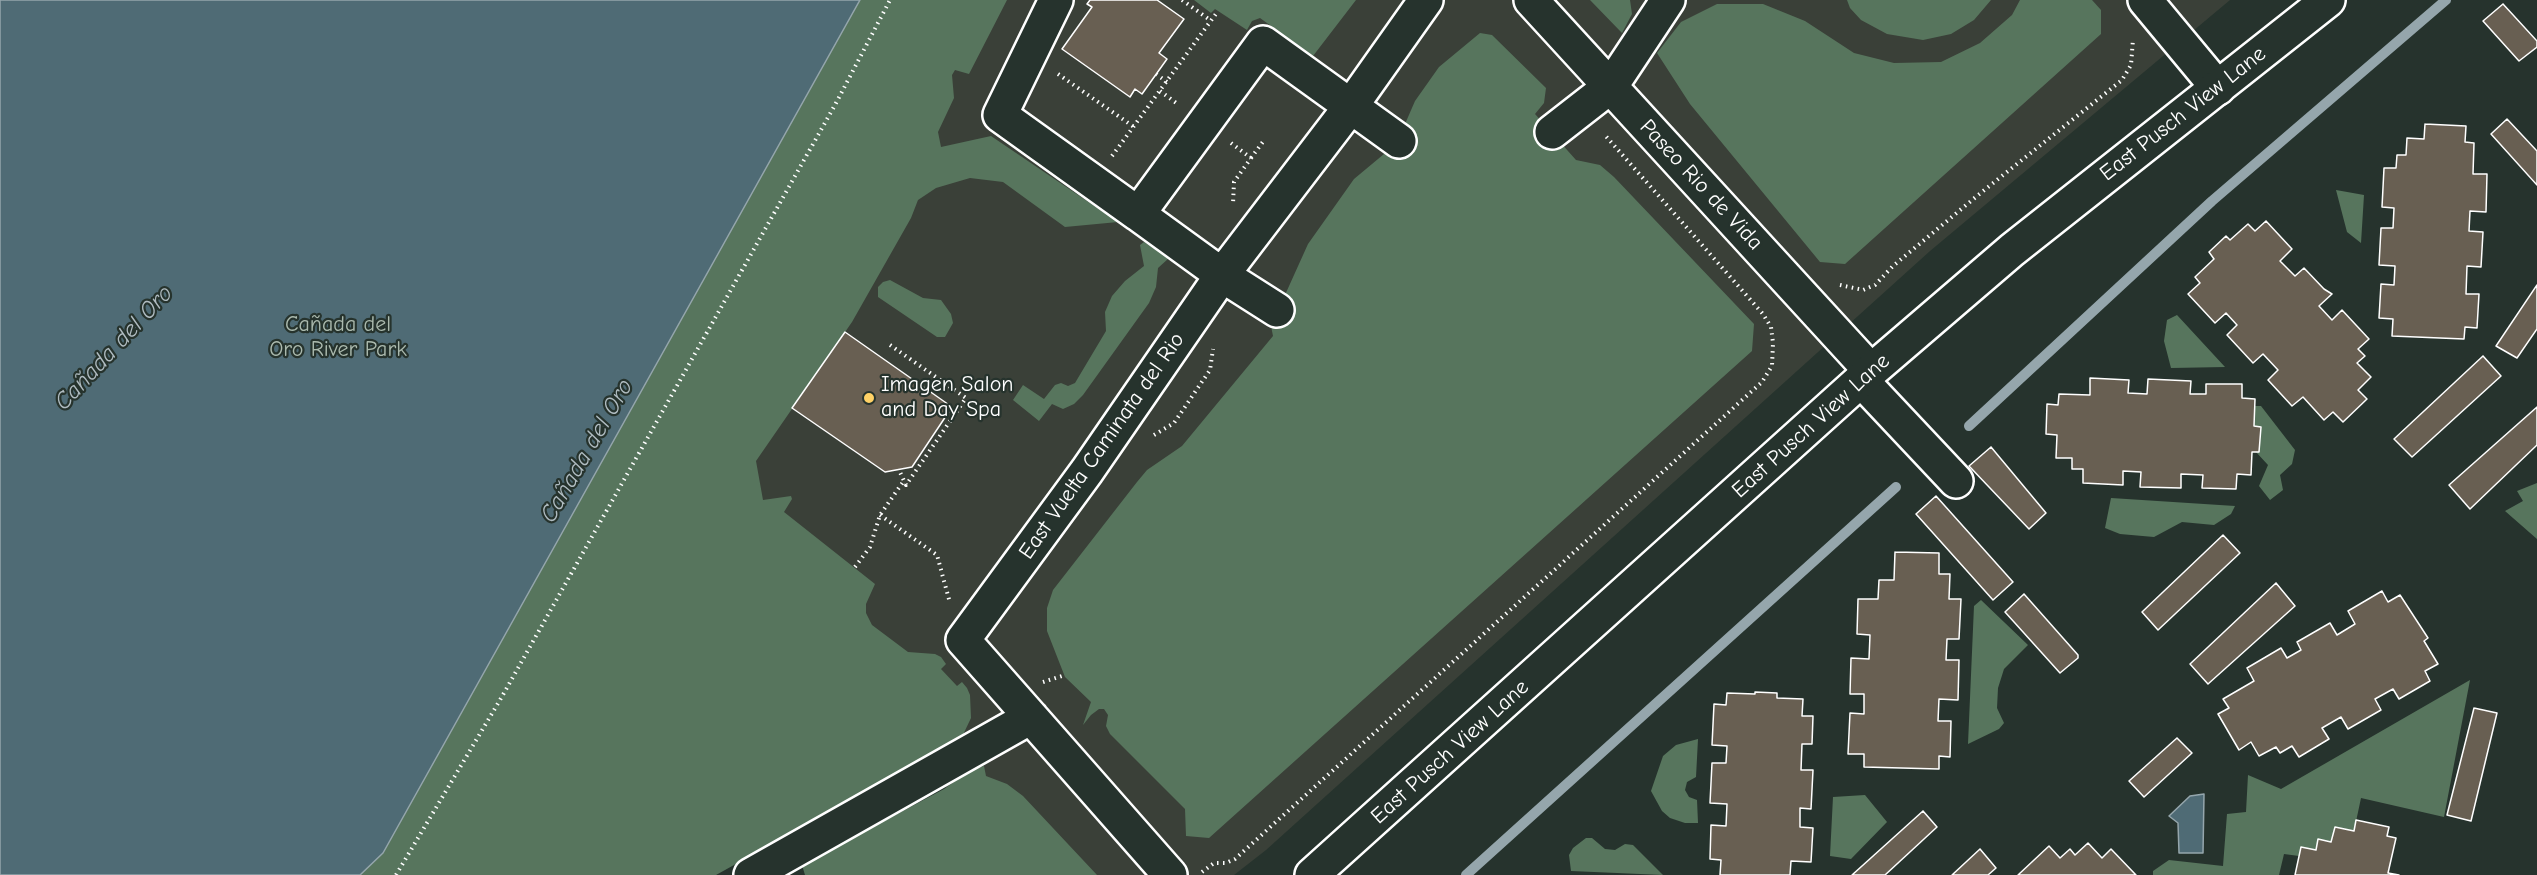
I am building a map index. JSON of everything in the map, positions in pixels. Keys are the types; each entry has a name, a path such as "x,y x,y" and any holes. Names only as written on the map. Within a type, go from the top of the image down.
{"main road":[{"path":"1056,0 1000,115 1222,275 1278,310"},
{"name":"East Vuelta Caminata del Rio","path":"1170,875 963,640 1087,471 1222,275 1351,106 1426,0"},
{"name":"Paseo Rio de Vida","path":"1531,0 1611,86 1866,375 1956,481"},
{"path":"1552,132 1611,86 1668,0"},
{"path":"2145,0 2218,87"},
{"name":"East Pusch View Lane","path":"1312,875 1866,375 2012,249 2328,0"},
{"path":"1138,214 1263,43 1399,141"},
{"path":"751,875 1031,717"}],"path":[{"path":"397,874 500,700 835,105 890,0"},
{"path":"1182,0 1210,20"},
{"path":"1093,182 1218,10"},
{"path":"1840,285 1863,290 1875,285 1893,266 1977,196 2122,80 2132,65 2132,30"},
{"path":"1056,73 1134,127"},
{"path":"1156,74 1167,82"},
{"path":"1160,92 1251,158"},
{"path":"1198,875 1214,863 1226,863 1235,859 1762,382 1772,366 1771,327 1763,314 1606,137 1584,107"},
{"path":"1232,207 1234,182 1265,139"},
{"path":"890,345 966,398 906,485 899,470"},
{"path":"855,567 870,547 880,515 904,481"},
{"path":"880,515 937,555 948,602 977,622"}],"shaded area":[{"path":"967,0 2230,0 1930,251 1266,850 1234,875 1024,875 691,497"}],"green space":[{"name":"Cañada del Oro River Park","path":"0,0 1007,0 969,74 955,70 952,75 954,98 938,132 941,147 991,136 1118,222 1065,227 1003,182 970,178 936,188 918,200 911,218 852,322 756,461 763,500 791,496 792,499 784,512 875,584 866,604 866,613 872,625 908,652 935,654 941,657 946,664 941,669 957,686 962,682 967,688 970,695 971,718 961,739 716,875 0,875"},
{"path":"1194,0 1356,0 1313,56 1260,18 1252,21 1247,30 1215,9 1211,13"},
{"path":"1590,0 1630,0 1632,14 1622,33"},
{"path":"1847,0 1991,0 1974,20 1951,34 1923,40 1887,34 1861,20 1850,8"},
{"path":"2020,0 2092,0 2101,10 2101,34 1845,264 1820,262 1690,104 1657,53 1681,22 1717,4 1763,4 1805,21 1854,53 1894,63 1941,62 1980,43 2012,15"},
{"path":"1480,33 1492,35 1546,88 1544,103 1535,114 1576,160 1600,165 1614,177 1754,324 1752,351 1209,838 1186,836 1185,809 1110,734 1106,726 1108,715 1104,709 1099,709 1091,715 1083,725 1091,702 1065,677 1047,631 1047,608 1053,590 1147,470 1182,446 1273,336 1271,326 1308,244 1354,179 1384,154 1390,154 1408,127 1405,124 1415,101 1439,67"},
{"path":"2336,190 2364,195 2361,243 2347,232"},
{"path":"1144,242 1169,258 1158,268 1156,287 1149,303 1083,395 1074,404 1063,409 1052,404 1039,421 1013,400 1023,385 1044,399 1055,385 1061,383 1068,386 1075,383 1106,331 1105,312 1112,296 1125,281 1144,266 1140,245"},
{"path":"890,280 923,298 941,300 951,314 953,323 945,337 937,337 878,297 878,287"},
{"path":"2177,315 2225,367 2171,368 2164,341 2167,320"},
{"path":"2255,406 2261,406 2295,450 2292,464 2280,475 2283,490 2270,500 2259,486 2268,465 2256,452 2258,452 2259,427 2254,426"},
{"path":"2537,483 2537,539 2505,511 2523,501 2517,491"},
{"path":"2111,498 2235,506 2231,514 2214,525 2182,522 2154,537 2120,534 2105,528"},
{"path":"1981,600 2028,645 2004,669 1998,688 1997,708 2004,723 1999,729 1968,744 1974,606"},
{"path":"2470,680 2444,817 2361,798 2354,831 2335,827 2331,842 2318,839 2316,850 2302,847 2299,856 2284,854 2279,875 2153,875 2153,871 2169,860 2223,866 2227,814 2246,812 2248,775 2281,789"},
{"path":"1698,739 1696,777 1687,782 1685,790 1689,797 1697,800 1698,823 1685,823 1670,818 1662,811 1651,791 1663,756 1676,745"},
{"path":"984,766 986,776 1007,784 1023,796 1097,875 805,875 802,865 944,789 971,770"},
{"path":"1865,795 1887,822 1851,859 1830,856 1833,797"},
{"path":"1586,838 1592,838 1605,849 1615,850 1625,844 1633,845 1663,875 1571,871 1569,855 1573,848"}],"water":[{"name":"Cañada del Oro River Park","path":"0,0 860,0 383,853 360,875 0,875"},
{"path":"2204,794 2203,853 2179,853 2178,823 2169,816 2190,796"}],"building":[{"path":"1090,0 1157,0 1184,19 1159,53 1167,59 1142,94 1135,89 1130,97 1062,49 1092,7 1087,4"},
{"path":"2503,4 2537,41 2537,47 2519,61 2483,21"},
{"path":"2507,119 2537,151 2537,185 2491,134"},
{"path":"2425,124 2466,126 2465,142 2474,143 2473,174 2487,174 2486,212 2470,211 2469,231 2483,232 2481,267 2467,266 2466,294 2479,294 2477,328 2465,327 2464,339 2392,336 2393,319 2379,318 2381,284 2394,285 2395,266 2379,265 2381,228 2393,228 2394,208 2382,207 2384,168 2396,168 2397,155 2406,155 2407,138 2424,139"},
{"path":"2266,221 2292,249 2280,261 2295,276 2304,268 2332,294 2319,306 2332,320 2342,310 2369,339 2358,349 2365,356 2357,363 2371,377 2358,390 2367,399 2343,422 2333,412 2324,420 2303,397 2292,406 2268,380 2278,370 2263,354 2253,363 2227,335 2237,325 2226,313 2215,323 2188,294 2200,283 2195,277 2214,259 2209,252 2226,236 2230,240 2248,224 2255,231"},
{"path":"2537,285 2537,329 2517,358 2496,346"},
{"name":"Imagen Salon and Day Spa","path":"845,332 952,407 912,467 885,472 792,408"},
{"path":"2483,356 2501,376 2412,457 2394,439"},
{"path":"2090,378 2129,380 2128,393 2147,394 2148,379 2191,381 2190,394 2206,394 2206,384 2242,384 2242,398 2255,399 2254,426 2261,427 2259,452 2252,452 2251,475 2237,474 2236,489 2202,488 2203,475 2181,474 2181,488 2140,487 2141,472 2123,471 2123,485 2083,483 2083,469 2072,469 2072,458 2056,458 2057,435 2046,434 2047,404 2058,405 2059,394 2090,395"},
{"path":"2537,407 2537,445 2470,509 2449,485"},
{"path":"1991,447 2046,513 2029,529 1969,466"},
{"path":"1936,496 2013,582 1993,600 1916,514"},
{"path":"2223,535 2240,553 2158,630 2142,612"},
{"path":"1895,552 1939,553 1939,574 1950,574 1949,599 1961,599 1959,639 1947,639 1946,660 1959,660 1958,700 1939,699 1938,721 1951,721 1950,757 1939,756 1939,769 1864,767 1864,754 1848,754 1850,713 1864,714 1864,694 1850,694 1851,658 1869,659 1870,635 1857,634 1858,599 1878,599 1879,580 1894,580"},
{"path":"2276,583 2295,606 2208,684 2190,664"},
{"path":"2382,591 2388,602 2400,595 2428,638 2424,641 2438,664 2425,671 2430,681 2399,699 2393,689 2375,699 2381,710 2348,729 2341,717 2322,728 2329,739 2299,757 2292,746 2280,753 2276,747 2259,756 2251,742 2239,750 2218,714 2229,708 2223,699 2254,681 2247,668 2281,648 2287,658 2301,650 2297,642 2330,623 2337,635 2355,624 2348,611"},
{"path":"2024,594 2078,655 2078,658 2060,673 2005,612"},
{"path":"1755,692 1777,693 1777,698 1803,699 1802,716 1813,716 1812,744 1802,744 1801,770 1813,770 1811,809 1800,808 1800,827 1813,828 1811,862 1791,861 1790,875 1720,875 1721,860 1710,859 1711,825 1726,826 1727,804 1710,803 1712,763 1726,763 1727,746 1712,745 1714,704 1726,705 1727,693 1755,694"},
{"path":"2474,708 2497,713 2471,821 2447,815"},
{"path":"2177,738 2192,753 2144,797 2129,781"},
{"path":"1923,811 1937,827 1885,875 1852,875"},
{"path":"2356,820 2389,827 2387,836 2396,838 2388,873 2399,875 2295,875 2301,847 2316,850 2318,839 2331,842 2335,827 2354,831"},
{"path":"2088,843 2102,858 2111,849 2136,875 2018,875 2049,846 2060,858 2070,849 2075,855"},
{"path":"1980,849 1996,868 1988,875 1952,875"}],"waterway":[{"path":"1969,426 2212,201 2446,0"},
{"path":"1466,875 1896,487"}],"place":[{"name":"Imagen Salon and Day Spa","path":"869,398"}],"water label":[{"name":"Cañada del Oro","path":"114,348"},
{"name":"Cañada del Oro","path":"587,451"}]}
